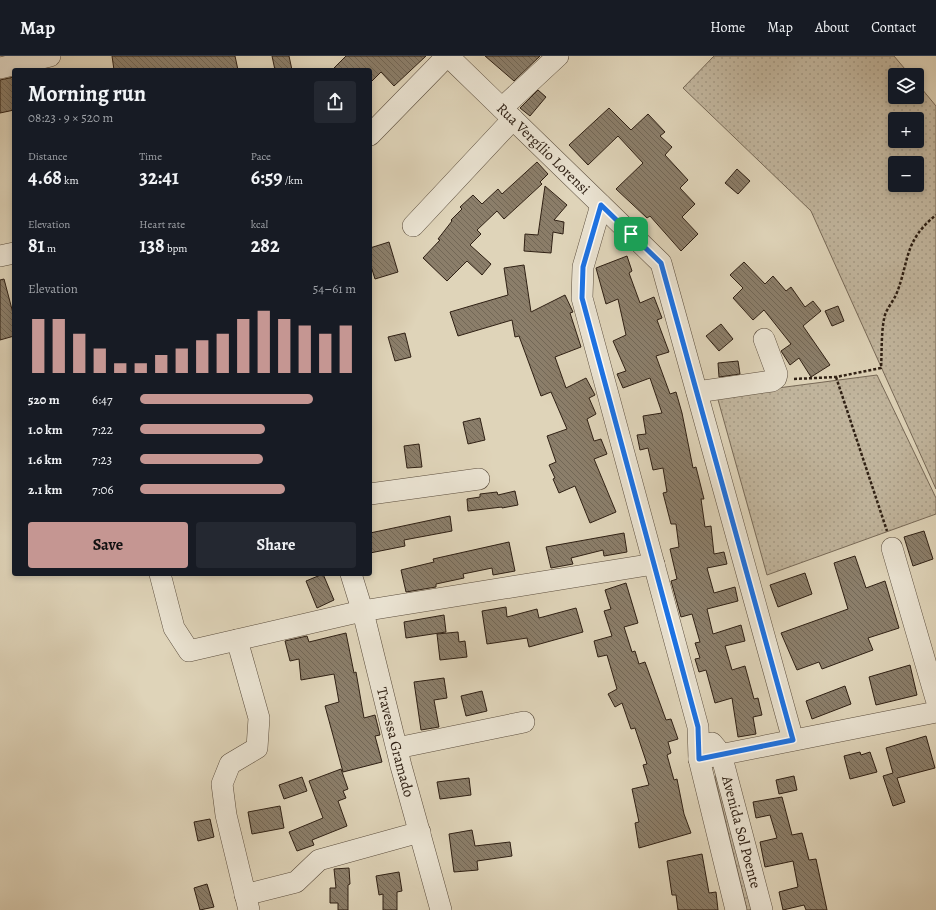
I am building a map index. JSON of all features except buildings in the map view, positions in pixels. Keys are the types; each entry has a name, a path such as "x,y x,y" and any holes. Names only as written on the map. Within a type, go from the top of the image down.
{"street":[{"path":"0,68 50,56"},
{"path":"372,133 448,56"},
{"name":"Rua Vergílio Lorensi","path":"448,56 661,263 793,740"},
{"path":"413,226 558,56"},
{"path":"601,205 583,267 582,298 698,727 721,754"},
{"path":"0,256 12,253"},
{"path":"697,392 772,381 776,378 777,374 764,339"},
{"path":"372,494 478,480"},
{"path":"892,548 936,699"},
{"path":"161,576 174,628 189,651 362,611 654,564"},
{"name":"Travessa Gramado","path":"352,576 441,910"},
{"path":"237,640 259,718 257,748 230,764 222,784 226,815 247,902 296,882 319,860 420,832"},
{"path":"699,759 936,712"},
{"path":"397,748 524,722"},
{"name":"Avenida Sol Poente","path":"698,727 699,759 736,910"},
{"name":"Avenida Sol Poente","path":"721,754 762,910"}],"path":[{"path":"772,381 836,377 881,368 884,318 896,294 914,238 925,224 936,215"},
{"path":"836,377 892,548"}],"shaded area":[{"path":"714,56 894,56 904,68 888,68 888,104 924,104 924,91 936,106 936,489 811,211 683,88"},
{"path":"877,375 936,498 936,514 767,575 717,396"},
{"path":"717,774 757,910 747,910 715,778"}],"route":[{"path":"601,205 631,234 661,263 793,740 699,759 698,727 582,298 583,267 601,205"}]}
